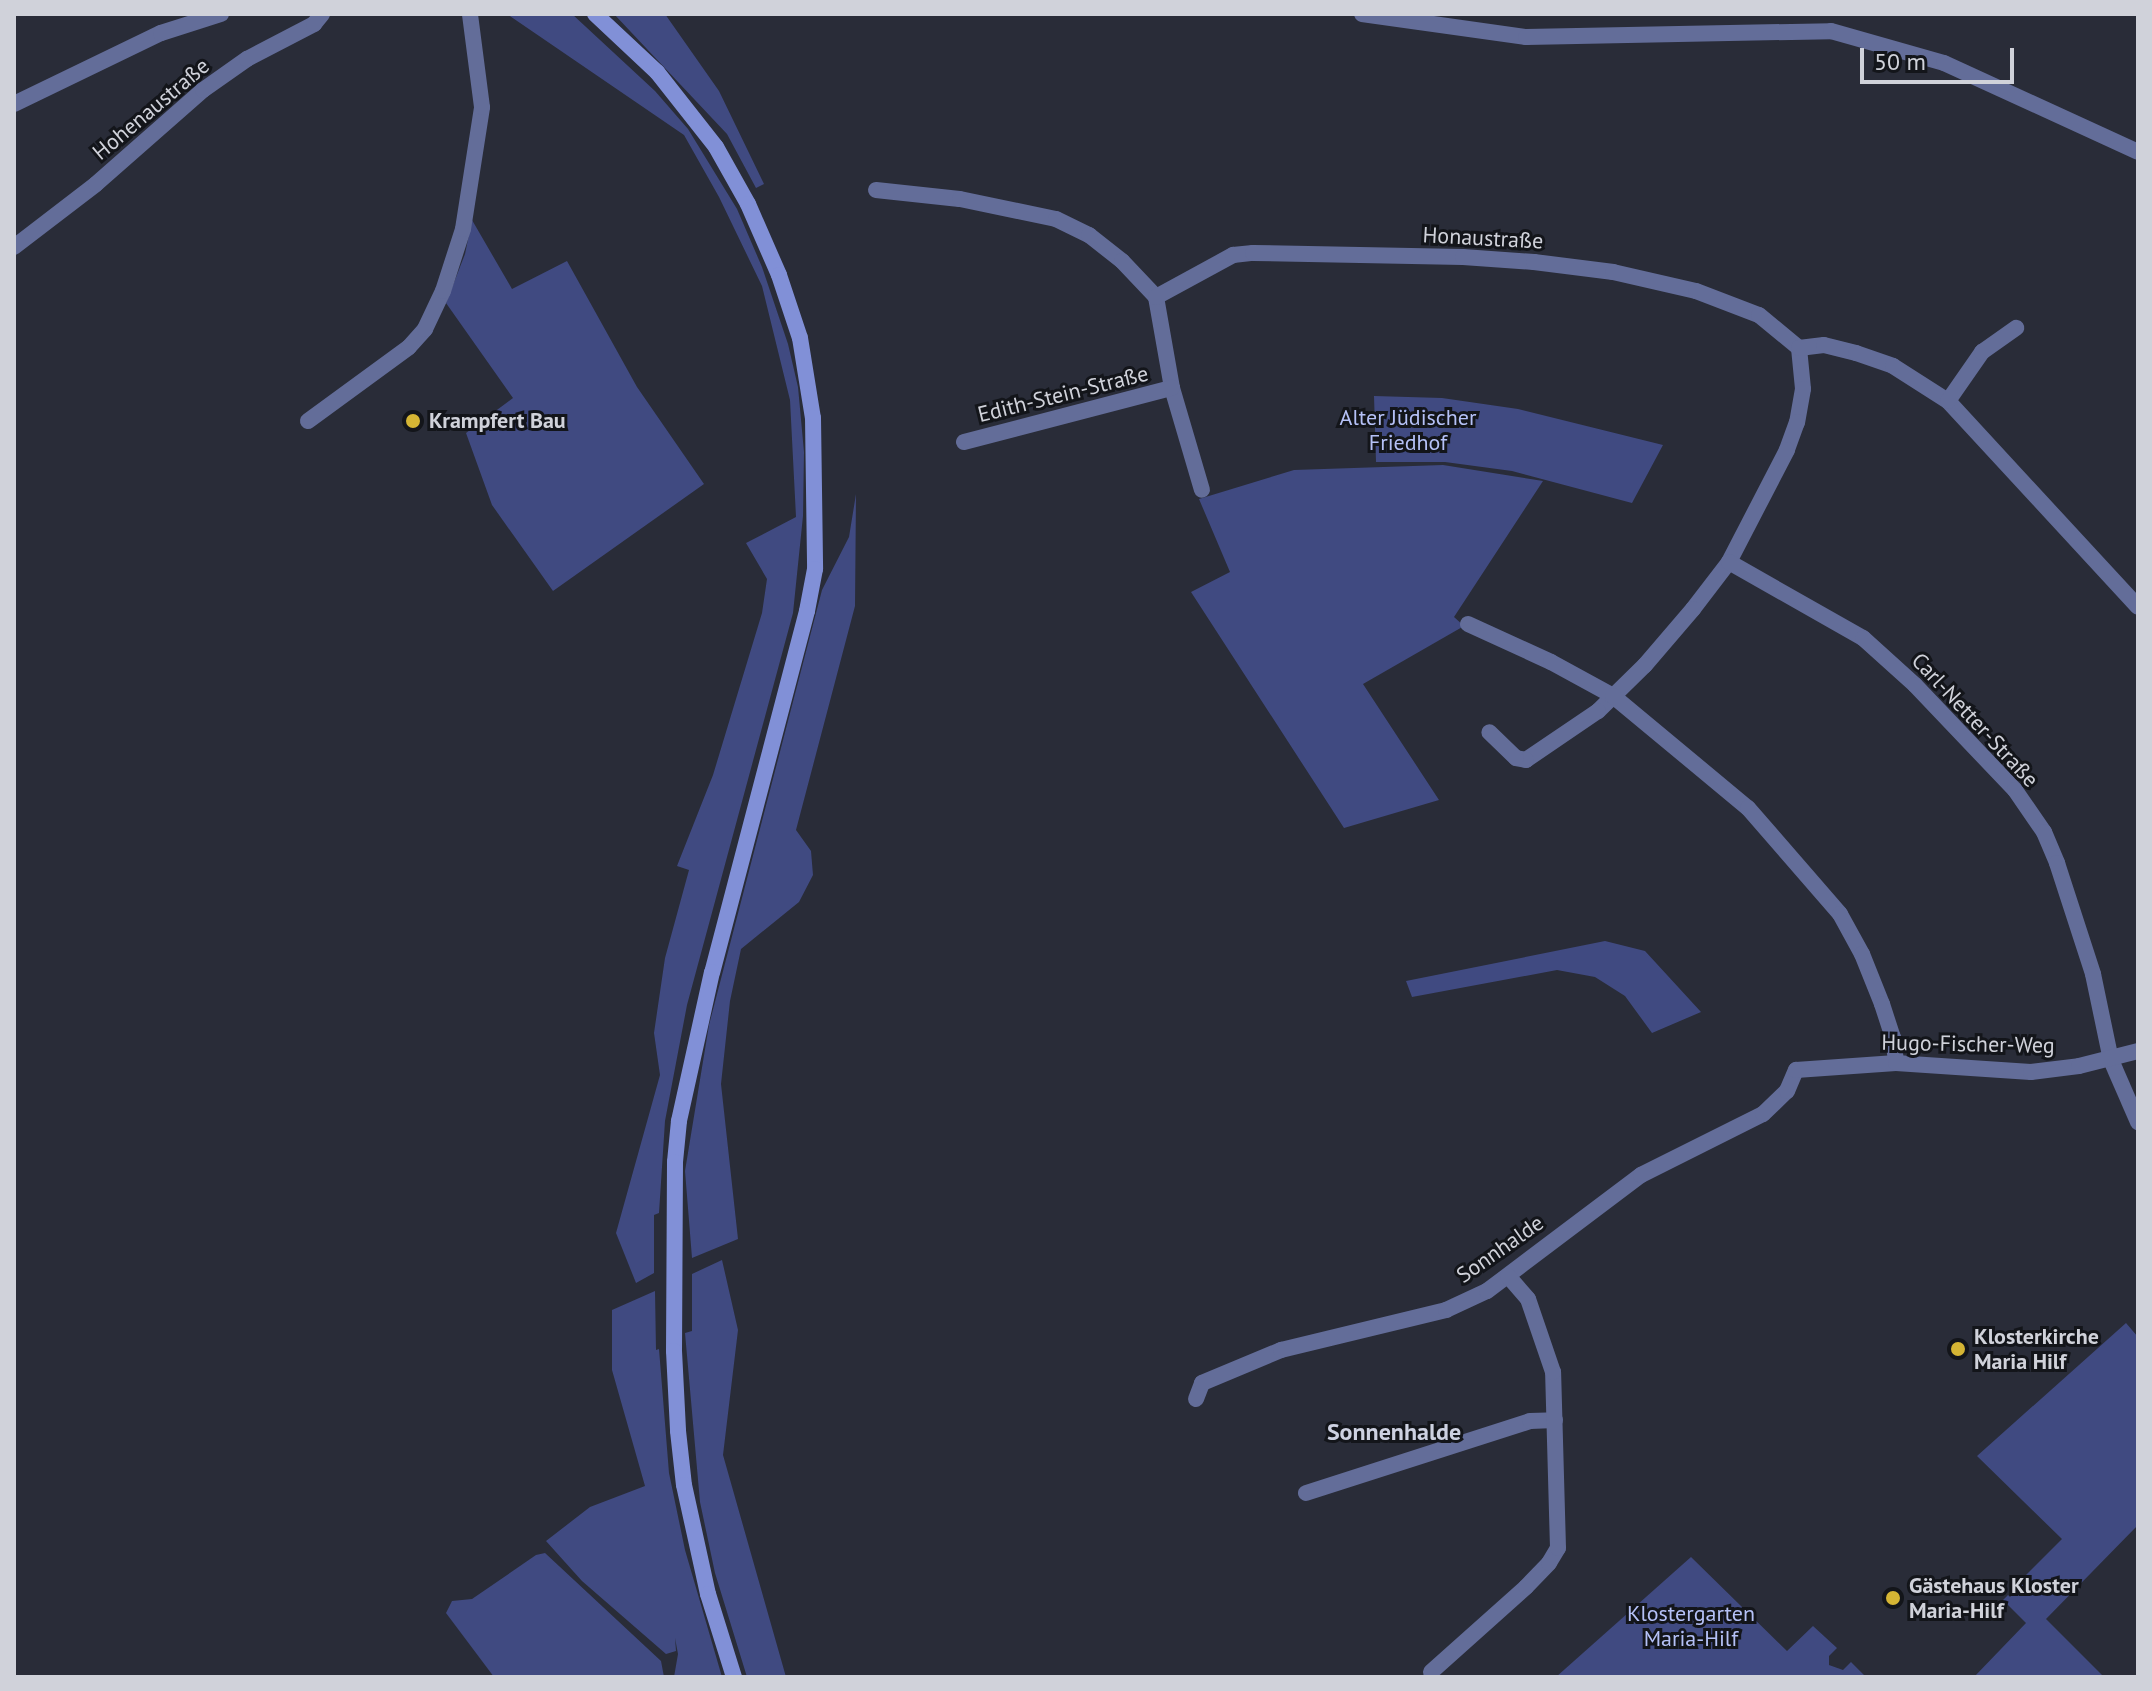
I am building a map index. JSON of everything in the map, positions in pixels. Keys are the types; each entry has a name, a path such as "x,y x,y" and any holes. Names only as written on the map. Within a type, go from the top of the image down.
{"main road":[{"path":"595,14 657,72 716,147 748,204 779,275 800,338 813,418 815,569 798,655 712,972 687,1081 679,1121 673,1203 674,1351 684,1485 708,1594 734,1677"}],"street":[{"path":"14,104 161,33 221,14"},
{"name":"Hohenaustraße","path":"14,247 96,184 203,90 247,59 314,24 322,14"},
{"path":"308,421 409,347 425,329 443,291 463,229 482,107 470,14"},
{"path":"1362,14 1447,21 1526,37 1831,31 1944,63 2138,152"},
{"path":"1822,14 1831,31"},
{"path":"876,190 960,199 1056,219 1089,235 1122,261 1156,297 1172,388 1202,490"},
{"name":"Honaustraße","path":"1156,297 1233,255 1253,253 1463,257 1534,262 1613,272 1696,291 1759,315 1799,348"},
{"path":"1948,401 1982,352 2016,328"},
{"path":"1489,732 1516,758 1526,760 1598,711 1645,665 1729,562 1767,495 1797,422 1803,389 1799,348 1824,345 1893,366 1948,401 2138,607"},
{"name":"Edith-Stein-Straße","path":"964,442 1172,388"},
{"name":"Carl-Netter-Straße","path":"1729,562 1863,638 1915,685 2015,790 2044,832 2057,863 2093,974 2111,1060 2138,1122"},
{"path":"1468,624 1551,662 1613,696 1748,808 1840,914 1862,954 1882,1004 1893,1037 1896,1063"},
{"name":"Hugo-Fischer-Weg","path":"1796,1070 1896,1063 2031,1072 2111,1060 2138,1051"},
{"name":"Sonnhalde","path":"1196,1399 1202,1383 1281,1350 1446,1310 1487,1291 1641,1175 1763,1114 1787,1091 1796,1070"},
{"path":"1431,1672 1526,1587 1549,1563 1558,1548 1553,1372 1528,1299 1508,1276"},
{"path":"1306,1493 1530,1421 1555,1420"}],"green space":[{"path":"507,14 572,14 655,91 688,129 737,209 762,267 788,344 798,387 804,452 803,516 793,613 687,1005 665,1121 659,1213 654,1215 654,1273 636,1283 616,1233 660,1075 654,1033 665,958 689,870 677,866 713,775 762,613 767,579 746,543 796,517 790,400 762,286 719,197 684,135"},
{"path":"614,14 665,14 719,91 764,184 756,188 727,134"},
{"path":"472,220 512,289 567,261 637,387 704,484 553,591 492,505 466,433 513,398 446,303 465,254"},
{"name":"Alter Jüdischer Friedhof","path":"1374,396 1442,398 1518,409 1663,445 1632,503 1512,471 1445,462 1376,462"},
{"path":"1443,465 1543,481 1454,617 1464,626 1363,684 1439,800 1344,828 1191,592 1230,572 1199,499 1294,470"},
{"path":"856,494 855,606 796,830 811,851 813,875 799,902 741,949 730,1001 721,1084 738,1239 692,1258 685,1171 709,1025 822,590 849,537"},
{"path":"1605,941 1645,951 1701,1012 1652,1033 1625,996 1595,977 1557,970 1412,997 1406,981"},
{"path":"722,1260 738,1330 723,1455 786,1677 747,1677 715,1573 700,1502 685,1333 692,1331 692,1274"},
{"path":"655,1291 656,1350 659,1349 669,1473 685,1550 722,1677 674,1677 678,1654 675,1638 676,1651 666,1654 582,1581 546,1541 590,1507 645,1486 612,1370 612,1310"},
{"path":"2126,1323 2138,1337 2138,1525 2046,1619 2104,1677 1974,1677 2026,1623 2003,1600 2016,1591 2013,1588 2062,1539 1977,1456"},
{"path":"545,1553 661,1661 664,1677 494,1677 446,1613 452,1601 472,1599 536,1555"},
{"name":"Klostergarten Maria-Hilf","path":"1691,1557 1787,1651 1813,1626 1837,1648 1829,1656 1829,1665 1843,1670 1851,1662 1866,1677 1556,1677"}],"place":[{"name":"Krampfert Bau","path":"413,421"},
{"name":"Klosterkirche Maria Hilf","path":"1958,1349"},
{"name":"Gästehaus Kloster Maria-Hilf","path":"1893,1598"}],"district":[{"name":"Sonnenhalde","path":"1394,1432"}]}
